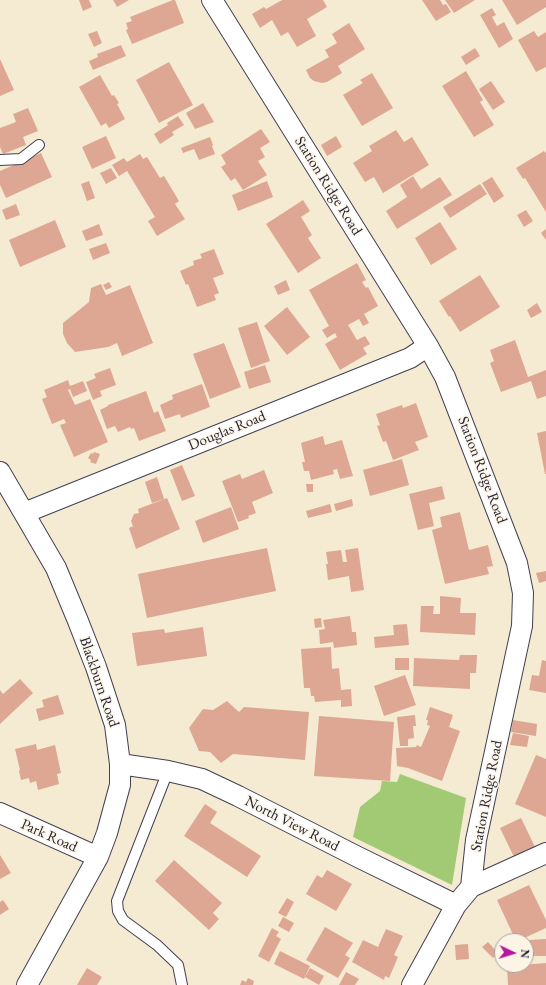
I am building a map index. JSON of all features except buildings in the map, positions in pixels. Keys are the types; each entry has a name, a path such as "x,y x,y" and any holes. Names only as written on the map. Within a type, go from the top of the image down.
{"street":[{"name":"Station Ridge Road","path":"212,0 428,346 445,377 476,453 517,563 523,593 522,626 476,840 471,887"},
{"name":"Douglas Road","path":"24,513 410,358 428,346"},
{"name":"Blackburn Road","path":"0,472 56,568 78,621 96,667 115,725 120,764 120,784 107,833 98,857 27,985"},
{"name":"North View Road","path":"120,764 168,771 202,779 456,905"},
{"name":"Park Road","path":"0,814 98,857"},
{"path":"412,985 456,905 471,887 546,853"}],"lane":[{"path":"0,160 21,159 39,145"},
{"path":"168,771 117,901 118,911 123,920 157,945 178,965 182,985"}],"green space":[{"path":"400,774 466,798 452,885 353,837 360,807 380,791 382,781 397,782"}]}
